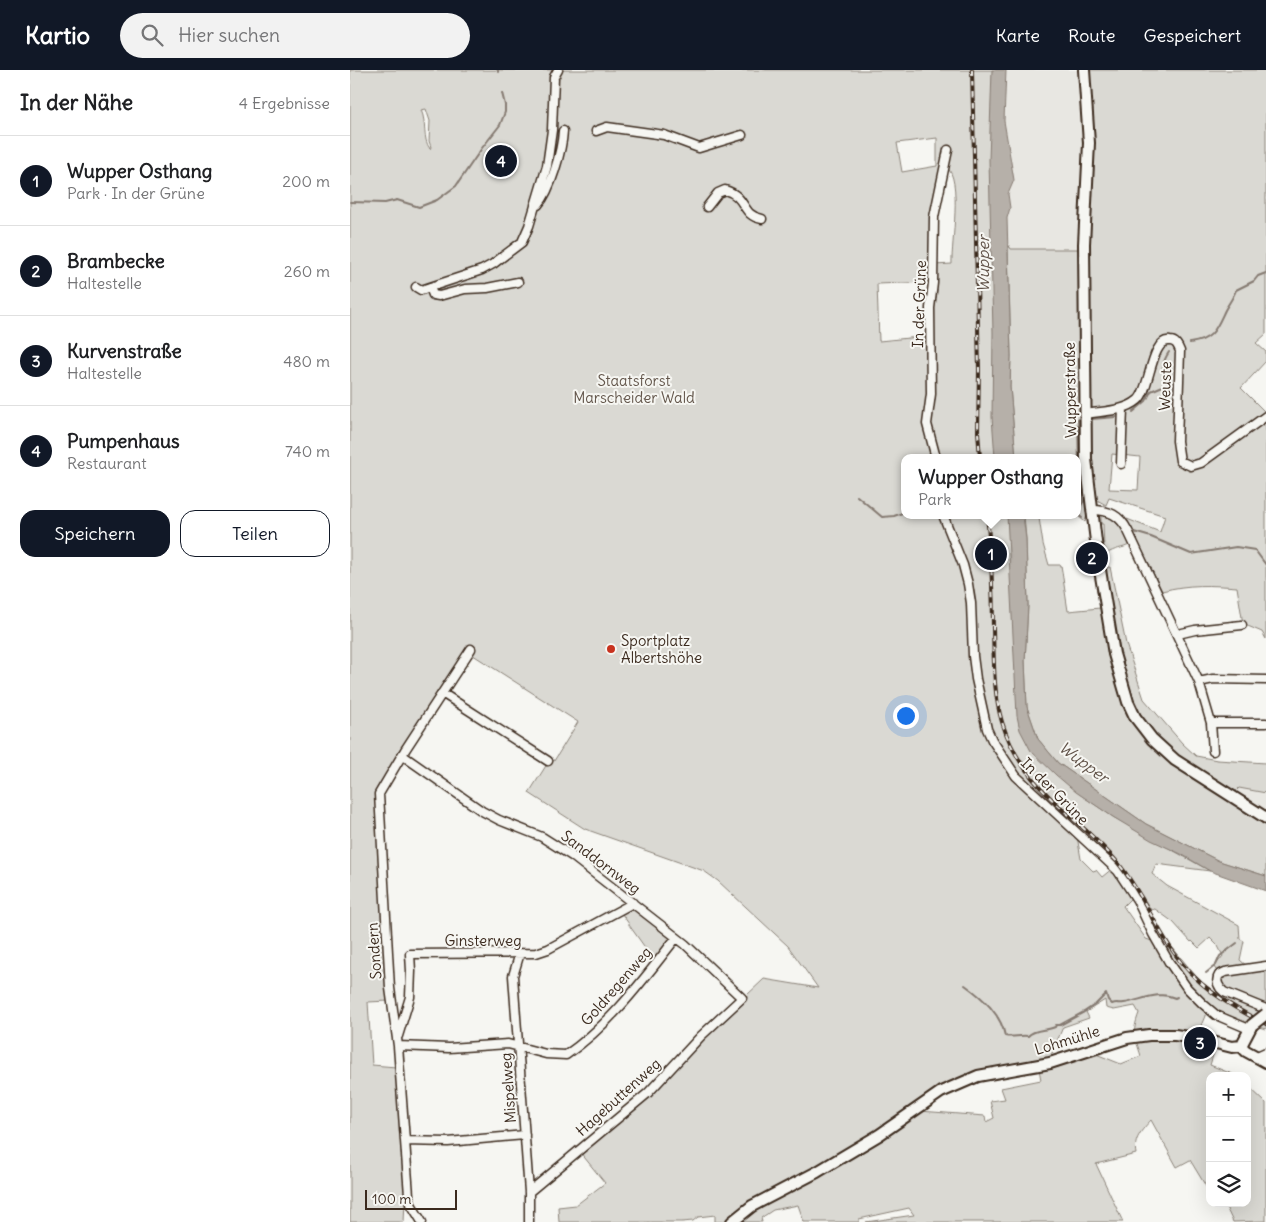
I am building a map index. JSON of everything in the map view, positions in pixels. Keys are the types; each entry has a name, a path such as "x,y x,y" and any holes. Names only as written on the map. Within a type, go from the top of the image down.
{"main road":[{"name":"Wupperstraße","path":"1084,70 1089,143 1084,244 1086,459 1114,654 1124,691 1135,717 1152,739 1175,760 1266,818"},
{"path":"1266,1014 1251,1027 1241,1046 1255,1057 1266,1062"},
{"name":"Lohmühle","path":"732,1222 752,1206 817,1172 878,1135 941,1092 978,1076 1050,1063 1127,1038 1165,1034 1200,1038 1232,1047 1241,1046"}],"street":[{"path":"416,287 421,290 482,270 522,242 546,166 552,130 554,76 558,70"},
{"path":"596,131 607,127 664,135 699,148 742,135"},
{"path":"535,205 541,202 554,170 562,144 563,131"},
{"name":"In der Grüne","path":"935,454 927,424 931,394 930,308 934,283 934,218 948,150"},
{"path":"707,208 718,193 725,190 739,197 748,214 762,218"},
{"path":"430,287 433,296 439,296 518,282"},
{"name":"Weuste","path":"1085,414 1123,408 1139,399 1144,392 1157,350 1161,344 1171,340 1178,346 1180,351 1177,449 1180,461 1191,466 1201,464 1266,416"},
{"path":"1121,464 1123,408"},
{"path":"1092,510 1110,512 1121,519 1178,634 1199,682 1211,723 1213,751"},
{"name":"In der Grüne","path":"945,519 963,564 968,584 976,678 987,729 992,740 1016,776 1118,871 1137,900 1169,962 1187,988 1202,1004 1216,1014 1251,1027"},
{"path":"1178,634 1195,630 1242,625"},
{"name":"Sondern","path":"422,1222 411,1204 409,1195 397,1043 390,988 378,800 380,790 471,650"},
{"path":"1199,682 1229,679 1266,680"},
{"path":"442,693 548,761"},
{"path":"1211,723 1266,723"},
{"name":"Sanddornweg","path":"402,755 482,811 558,846 676,938 742,998"},
{"name":"Ginsterweg","path":"397,1043 410,998 410,954 536,953 548,949 632,904"},
{"name":"Goldregenweg","path":"397,1043 450,1048 508,1044 557,1056 566,1055 615,1013 676,938"},
{"name":"Mispelweg","path":"520,953 513,976 529,1192 529,1222"},
{"path":"1266,966 1225,972 1217,977 1219,987 1224,992 1266,1009"},
{"name":"Hagebuttenweg","path":"529,1192 648,1093 701,1036 742,998"},
{"path":"1255,1057 1266,1052"},
{"path":"405,1141 448,1142 525,1135"}],"shaded area":[{"path":"992,70 1006,70 1004,121 1014,180 1008,194 1010,208 1007,218 1011,356 1010,387 1016,454 995,454 992,417 993,333 989,160"},
{"path":"1006,70 1080,70 1086,127 1081,249 1011,249 1008,244 1007,218 1010,208 1008,194 1014,180 1004,121"},
{"path":"1007,519 1024,519 1028,605 1025,661 1027,707 1038,739 1058,763 1146,824 1219,861 1266,876 1266,891 1210,871 1181,854 1151,840 1076,792 1031,751 1020,730 1017,716"},
{"path":"1239,788 1266,793 1266,812 1235,792"}],"green space":[{"name":"Staatsforst Marscheider Wald","path":"350,70 994,70 1006,454 901,454 901,519 1015,519 1022,701 1033,742 1078,793 1113,817 1210,871 1156,864 1152,874 1167,886 1239,925 1240,939 1244,941 1240,960 1248,967 1266,964 1266,1029 1226,1018 1209,1006 1194,1043 1215,1049 1210,1065 1227,1072 1206,1072 1206,1186 1190,1160 1177,1167 1151,1120 1137,1139 1136,1154 1096,1164 1123,1222 866,1222 914,1215 909,1208 859,1219 859,1222 804,1222 798,1205 773,1210 761,1218 762,1222 715,1222 715,1215 698,1217 693,1221 682,1222 559,1222 558,1207 576,1205 605,1183 580,1152 646,1099 729,1012 764,979 818,988 788,946 718,881 704,871 585,829 529,793 547,764 551,760 554,761 578,722 470,653 399,753 375,793 388,1001 368,1002 372,1065 396,1067 407,1199 405,1200 404,1222 350,1222","holes":["426,109 430,121 429,141 430,149 426,140 421,110","937,138 937,166 902,172 897,143","946,167 951,173 955,197 952,264 934,265 934,218","932,282 929,336 879,341 877,284","1065,808 1112,856 1133,882 1151,910 1155,909 1173,922 1199,948 1210,938 1218,946 1223,956 1214,967 1216,970 1247,967 1221,975 1221,987 1216,993 1200,981 1172,947 1161,953 1155,942 1146,939 1123,906 1132,897 1113,868 1102,877 1081,859 1077,836 1057,818","1105,1000 1106,1008 1114,1010 1135,1006 1139,1013 1135,1026 1135,1035 1141,1056 1121,1064 1096,1054 1039,1069 1041,1080 1001,1088 1005,1099 990,1101 994,1118 986,1122 985,1116 920,1111 899,1116 939,1088 961,1077 992,1067 1050,1058 1063,1027 1089,1018 1086,1012"]},
{"path":"1088,70 1266,70 1266,334 1256,343 1266,352 1266,361 1241,388 1266,413 1266,639 1262,632 1243,624 1237,587 1199,586 1162,591 1127,519 1160,532 1165,516 1109,498 1106,505 1097,500 1092,483 1090,459","holes":["1112,454 1140,457 1138,490 1109,489"]},
{"path":"1008,244 1011,249 1081,249 1089,507 1085,522 1081,518 1081,454 1016,454 1010,387"},
{"path":"1101,515 1114,518 1113,520 1119,526 1122,524 1131,544 1107,554 1104,546 1103,524 1101,524"},
{"path":"1024,519 1039,519 1049,565 1061,565 1068,611 1100,608 1115,677 1126,704 1176,765 1266,826 1266,876 1219,861 1146,824 1058,763 1038,739 1027,707 1025,661 1028,605"},
{"path":"1110,567 1126,644 1144,699 1182,743 1196,756 1217,760 1266,763 1266,793 1239,788 1235,792 1168,748 1149,728 1134,704 1121,665 1104,568"},
{"path":"630,909 634,909 670,938 652,963 648,959 649,953 622,914"},
{"path":"1251,1089 1266,1103 1266,1221 1233,1222 1226,1207 1251,1207"}],"waterway":[{"path":"350,202 385,203 397,200 419,207 437,200 456,186 500,125 505,112 502,93"},
{"path":"1190,343 1198,342 1213,332 1236,290 1266,273"},
{"path":"1133,412 1146,401 1151,391 1165,385 1168,380 1163,366 1169,352"},
{"path":"1092,419 1116,417"},
{"path":"1078,419 1079,454"},
{"path":"1081,486 1083,502 1081,505"},
{"path":"857,496 882,517 901,513"},
{"path":"1134,532 1191,554 1236,547 1255,550 1266,565"},
{"path":"1206,973 1216,965 1220,956 1237,943"},
{"path":"965,985 990,1007 1000,1021 1005,1036 1010,1037 1028,1036 1033,1032 1060,1025 1096,1004 1106,994 1112,1004 1163,995 1177,997"}],"railway":[{"path":"972,70 980,454"},
{"path":"987,519 993,600 995,688 1002,722 1011,746 1023,766 1037,783 1102,845 1126,873 1172,950 1191,974 1226,1002 1266,1024"}],"place":[{"name":"Pumpenhaus","path":"501,161"},
{"name":"Wupper Osthang","path":"991,554"},
{"name":"Brambecke","path":"1092,558"},
{"name":"Sportplatz Albertshöhe","path":"611,649"},
{"name":"Kurvenstraße","path":"1200,1043"}],"water label":[{"name":"Wupper","path":"983,264"},
{"name":"Wupper","path":"1084,762"}]}
